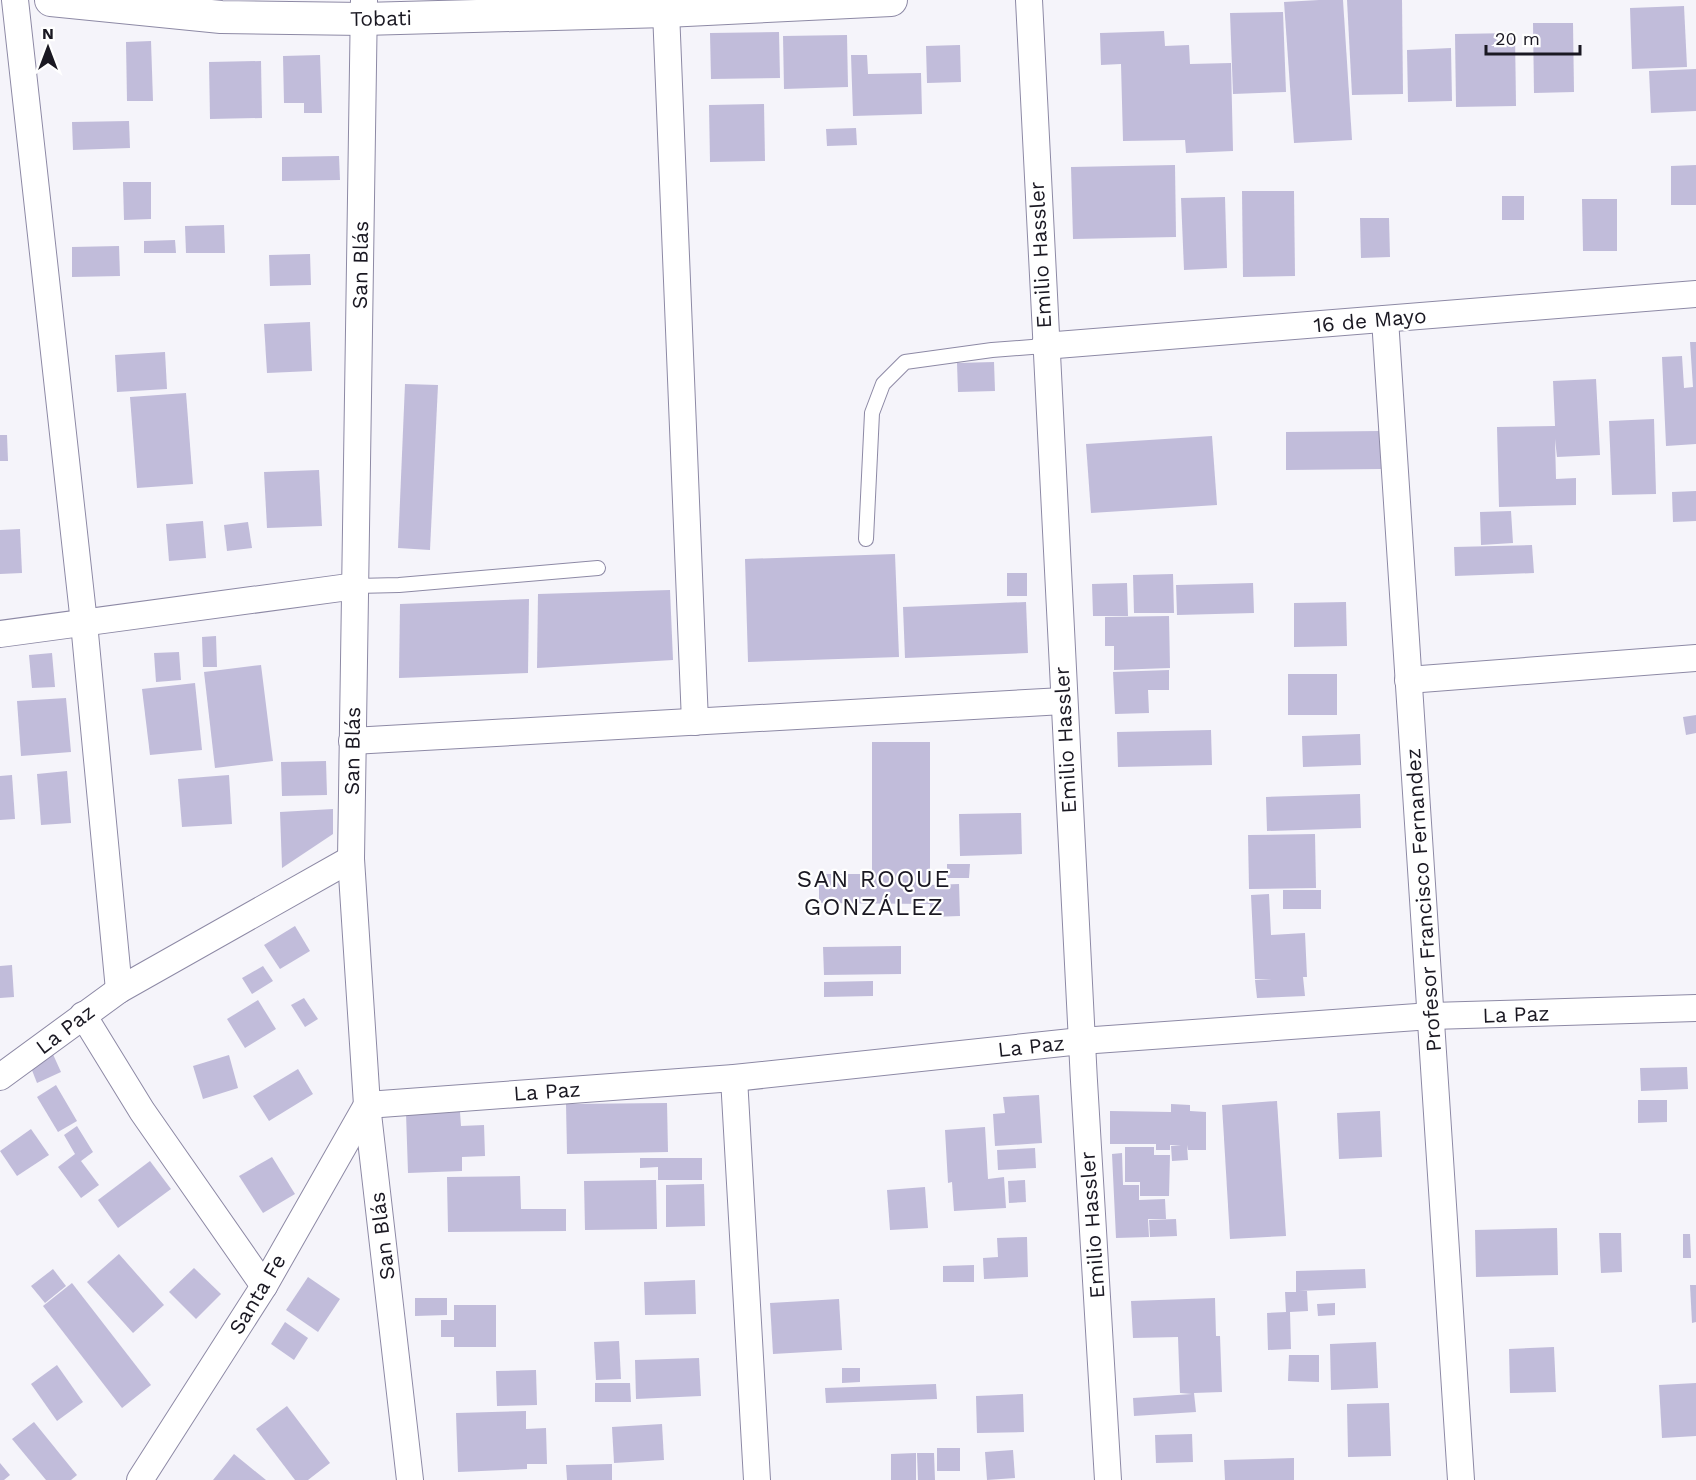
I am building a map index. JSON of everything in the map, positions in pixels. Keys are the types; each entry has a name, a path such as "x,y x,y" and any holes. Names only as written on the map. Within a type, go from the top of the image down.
{"street":[{"path":"15,0 84,623 119,990"},
{"name":"Tobati","path":"51,0 221,17 363,10 666,11 891,0"},
{"name":"Emilio Hassler","path":"1029,0 1044,346 1081,1041 1108,1480"},
{"name":"San Blás","path":"363,10 351,859 367,1105 411,1480"},
{"path":"666,11 695,722"},
{"name":"16 de Mayo","path":"1044,346 1696,294"},
{"name":"Profesor Francisco Fernandez","path":"1385,319 1461,1480"},
{"path":"0,634 356,586"},
{"path":"1408,680 1696,658"},
{"path":"352,741 1063,701"},
{"name":"La Paz","path":"0,1077 119,990 351,859"},
{"name":"La Paz","path":"367,1105 734,1077 1081,1041 1431,1016 1696,1008"},
{"path":"83,1015 142,1111 264,1286"},
{"path":"734,1077 757,1480"},
{"name":"Santa Fe","path":"140,1480 264,1286 367,1105"}],"lane":[{"path":"866,539 872,413 883,384 905,362 992,350 1044,346"},
{"path":"356,586 399,585 598,568"}],"building":[{"path":"1343,0 1352,140 1294,143 1284,2"},
{"path":"1347,0 1402,0 1403,94 1352,95"},
{"path":"1684,6 1687,67 1632,69 1630,8"},
{"path":"1283,12 1286,92 1233,94 1230,13"},
{"path":"1533,23 1573,23 1574,92 1534,93"},
{"path":"1164,31 1165,46 1189,45 1190,64 1231,63 1233,151 1186,153 1185,140 1123,141 1121,64 1101,65 1100,33"},
{"path":"779,32 780,78 711,79 710,33"},
{"path":"1515,33 1516,106 1456,107 1455,34"},
{"path":"847,35 848,87 784,89 783,36"},
{"path":"151,41 153,101 127,101 126,42"},
{"path":"960,45 961,82 927,83 926,46"},
{"path":"1451,48 1452,101 1408,102 1407,50"},
{"path":"320,55 322,113 304,113 304,103 284,103 283,56"},
{"path":"851,55 867,55 868,74 921,73 922,114 853,116"},
{"path":"261,61 262,118 210,119 209,62"},
{"path":"1696,69 1696,111 1651,113 1649,71"},
{"path":"764,104 765,161 710,162 709,105"},
{"path":"129,121 130,148 73,150 72,122"},
{"path":"856,128 857,145 827,146 826,129"},
{"path":"339,156 340,180 282,181 282,157"},
{"path":"1175,165 1176,237 1073,239 1071,167"},
{"path":"1696,165 1696,205 1671,205 1671,166"},
{"path":"123,182 151,182 151,219 124,220"},
{"path":"1242,191 1294,191 1295,276 1243,277"},
{"path":"1502,196 1524,196 1524,220 1502,220"},
{"path":"1225,197 1227,268 1184,270 1181,198"},
{"path":"1582,199 1617,199 1617,251 1583,251"},
{"path":"1360,218 1389,218 1390,257 1361,258"},
{"path":"224,225 225,253 186,253 185,226"},
{"path":"175,240 176,253 144,253 144,241"},
{"path":"119,246 120,276 72,277 72,247"},
{"path":"310,254 311,285 270,286 269,255"},
{"path":"310,322 312,371 267,373 264,324"},
{"path":"1690,342 1696,342 1696,444 1666,446 1662,357 1682,356 1684,388 1693,387"},
{"path":"165,352 167,389 117,392 115,355"},
{"path":"994,362 995,391 958,392 957,363"},
{"path":"1596,379 1600,455 1557,457 1555,439 1556,479 1576,478 1576,505 1499,507 1497,427 1555,426 1553,381"},
{"path":"405,384 438,385 430,550 398,548"},
{"path":"186,393 193,484 137,488 130,397"},
{"path":"1654,419 1656,494 1612,495 1609,421"},
{"path":"1380,431 1381,469 1286,470 1286,432"},
{"path":"0,435 7,435 8,461 0,461"},
{"path":"1212,436 1217,505 1091,513 1086,444"},
{"path":"319,470 322,526 267,528 264,472"},
{"path":"1696,491 1696,521 1673,522 1672,492"},
{"path":"1511,511 1513,543 1481,545 1480,512"},
{"path":"203,521 206,558 169,561 166,524"},
{"path":"248,522 252,548 227,551 224,525"},
{"path":"20,529 22,573 0,574 0,530"},
{"path":"1532,545 1534,573 1455,576 1454,547"},
{"path":"895,554 899,657 748,662 745,559"},
{"path":"1007,573 1027,573 1027,596 1007,596"},
{"path":"1173,574 1174,613 1134,613 1133,575"},
{"path":"1127,583 1128,616 1093,616 1092,584"},
{"path":"1253,583 1254,613 1177,615 1176,585"},
{"path":"670,590 673,660 537,668 538,594"},
{"path":"529,599 528,673 399,678 400,604"},
{"path":"1026,602 1028,653 905,658 903,607"},
{"path":"1346,602 1347,646 1294,647 1294,603"},
{"path":"1169,616 1170,668 1114,670 1114,646 1105,646 1105,617"},
{"path":"216,636 217,667 203,667 202,637"},
{"path":"179,652 181,680 156,682 154,653"},
{"path":"52,653 55,687 32,688 29,655"},
{"path":"261,665 273,761 215,768 204,672"},
{"path":"1169,670 1169,690 1148,690 1149,713 1115,714 1113,672"},
{"path":"1288,674 1337,674 1337,715 1288,715"},
{"path":"195,683 202,750 150,755 142,689"},
{"path":"66,698 71,752 21,756 17,701"},
{"path":"1696,715 1696,733 1686,735 1683,717"},
{"path":"1211,730 1212,765 1118,767 1117,732"},
{"path":"1360,734 1361,765 1303,767 1302,736"},
{"path":"872,742 930,742 930,885 959,884 960,916 931,917 930,904 819,903 819,874 872,874"},
{"path":"326,761 327,795 282,796 281,762"},
{"path":"67,771 71,823 41,825 37,774"},
{"path":"12,775 15,819 0,820 0,776"},
{"path":"229,775 232,824 182,827 178,779"},
{"path":"1360,794 1361,828 1267,831 1266,797"},
{"path":"333,809 333,834 282,868 280,812"},
{"path":"1021,813 1022,854 960,856 959,814"},
{"path":"1315,834 1316,888 1249,889 1248,835"},
{"path":"947,864 970,864 969,878 947,878"},
{"path":"1283,890 1321,890 1321,909 1283,909"},
{"path":"1269,894 1271,935 1305,933 1307,977 1303,977 1305,996 1257,998 1255,980 1272,979 1255,979 1251,895"},
{"path":"295,926 310,951 280,969 264,945"},
{"path":"901,946 901,974 824,975 823,947"},
{"path":"12,965 14,997 0,998 0,966"},
{"path":"263,966 273,981 252,994 242,978"},
{"path":"873,981 873,996 824,997 824,982"},
{"path":"304,998 318,1019 305,1027 291,1005"},
{"path":"258,1000 276,1029 245,1048 227,1019"},
{"path":"51,1050 61,1072 37,1083 28,1060"},
{"path":"229,1055 238,1088 203,1099 193,1066"},
{"path":"1687,1067 1688,1089 1641,1091 1640,1068"},
{"path":"298,1069 313,1094 269,1121 253,1096"},
{"path":"56,1085 77,1121 58,1132 37,1097"},
{"path":"1039,1095 1042,1143 995,1146 993,1114 1005,1113 1003,1097"},
{"path":"1638,1100 1667,1100 1667,1122 1638,1123"},
{"path":"1277,1101 1286,1236 1230,1239 1222,1105"},
{"path":"667,1103 668,1152 567,1154 566,1104"},
{"path":"1171,1104 1190,1105 1190,1111 1206,1112 1206,1150 1188,1150 1187,1145 1188,1160 1172,1161 1171,1146 1181,1145 1170,1145 1170,1150 1156,1150 1156,1144 1110,1144 1110,1111 1171,1112"},
{"path":"1380,1111 1382,1157 1339,1159 1337,1113"},
{"path":"460,1112 461,1126 484,1125 485,1156 462,1157 462,1171 408,1173 406,1113"},
{"path":"77,1126 93,1152 81,1161 99,1185 81,1198 58,1167 75,1154 64,1135"},
{"path":"985,1127 988,1179 1004,1177 1006,1208 954,1211 952,1182 948,1183 945,1130"},
{"path":"31,1129 49,1155 17,1176 0,1151"},
{"path":"1125,1147 1154,1147 1154,1155 1170,1155 1169,1196 1140,1196 1140,1182 1125,1182"},
{"path":"1035,1148 1036,1168 998,1170 997,1150"},
{"path":"1122,1153 1123,1185 1139,1185 1139,1200 1165,1199 1166,1219 1148,1219 1149,1237 1116,1238 1112,1154"},
{"path":"272,1157 295,1194 263,1213 239,1176"},
{"path":"640,1158 702,1158 702,1180 658,1180 658,1167 640,1168"},
{"path":"150,1161 171,1189 118,1228 98,1200"},
{"path":"520,1176 521,1209 566,1209 566,1231 448,1232 447,1177"},
{"path":"656,1180 657,1229 585,1230 584,1181"},
{"path":"1025,1180 1026,1202 1009,1203 1008,1181"},
{"path":"704,1184 705,1226 666,1227 666,1185"},
{"path":"925,1187 928,1228 890,1230 887,1190"},
{"path":"1176,1219 1177,1236 1150,1237 1149,1220"},
{"path":"1557,1228 1558,1275 1476,1277 1475,1230"},
{"path":"1599,1233 1621,1233 1622,1272 1601,1273"},
{"path":"1683,1234 1690,1234 1691,1258 1683,1258"},
{"path":"1027,1237 1028,1277 984,1279 983,1258 998,1257 997,1238"},
{"path":"119,1254 164,1305 133,1333 87,1282"},
{"path":"974,1265 974,1282 943,1282 943,1266"},
{"path":"194,1268 221,1294 196,1319 169,1292"},
{"path":"53,1269 66,1286 45,1303 31,1286"},
{"path":"1365,1269 1366,1288 1299,1291 1307,1291 1308,1311 1290,1312 1291,1349 1268,1350 1267,1313 1286,1312 1285,1292 1296,1292 1296,1271"},
{"path":"308,1277 340,1299 318,1332 286,1310"},
{"path":"695,1280 696,1314 645,1315 644,1282"},
{"path":"72,1283 151,1385 122,1408 43,1306"},
{"path":"1690,1285 1696,1285 1696,1322 1692,1323"},
{"path":"415,1298 447,1298 447,1315 415,1316"},
{"path":"1215,1298 1216,1336 1220,1336 1222,1392 1194,1393 1196,1412 1134,1416 1133,1398 1192,1394 1180,1393 1178,1337 1133,1338 1131,1301"},
{"path":"839,1299 842,1350 773,1354 770,1303"},
{"path":"1335,1303 1335,1315 1318,1316 1317,1304"},
{"path":"454,1305 496,1305 496,1347 454,1347 454,1337 441,1337 441,1320 454,1320"},
{"path":"285,1322 308,1338 294,1360 271,1344"},
{"path":"619,1341 621,1379 596,1380 594,1342"},
{"path":"1376,1342 1378,1388 1331,1390 1330,1344"},
{"path":"1554,1347 1556,1392 1510,1393 1509,1349"},
{"path":"1289,1355 1319,1355 1319,1382 1288,1381"},
{"path":"699,1358 701,1396 636,1399 635,1360"},
{"path":"57,1365 83,1402 57,1421 31,1384"},
{"path":"842,1368 860,1368 860,1382 842,1383"},
{"path":"536,1370 537,1405 497,1406 496,1371"},
{"path":"595,1383 630,1383 631,1402 595,1402"},
{"path":"1696,1383 1696,1436 1662,1438 1659,1385"},
{"path":"936,1384 937,1399 826,1403 825,1388"},
{"path":"1023,1394 1024,1432 977,1433 976,1396"},
{"path":"1389,1403 1391,1456 1348,1457 1347,1404"},
{"path":"287,1406 330,1463 308,1480 295,1480 256,1429"},
{"path":"526,1411 526,1429 546,1428 547,1464 527,1464 527,1469 458,1472 456,1413"},
{"path":"34,1422 77,1475 71,1480 46,1480 12,1439"},
{"path":"662,1424 664,1460 614,1463 612,1427"},
{"path":"1192,1434 1193,1462 1156,1463 1155,1435"},
{"path":"937,1448 960,1448 960,1471 937,1471"},
{"path":"1013,1450 1015,1478 987,1480 985,1452"},
{"path":"916,1453 916,1480 891,1480 891,1454"},
{"path":"917,1453 934,1453 935,1480 918,1480"},
{"path":"234,1454 266,1480 213,1480"},
{"path":"1294,1458 1294,1480 1225,1480 1224,1460"},
{"path":"0,1463 10,1475 4,1480 0,1480"},
{"path":"612,1464 612,1480 567,1480 566,1465"}],"district":[{"name":"SAN ROQUE GONZÁLEZ","path":"874,893"}]}
